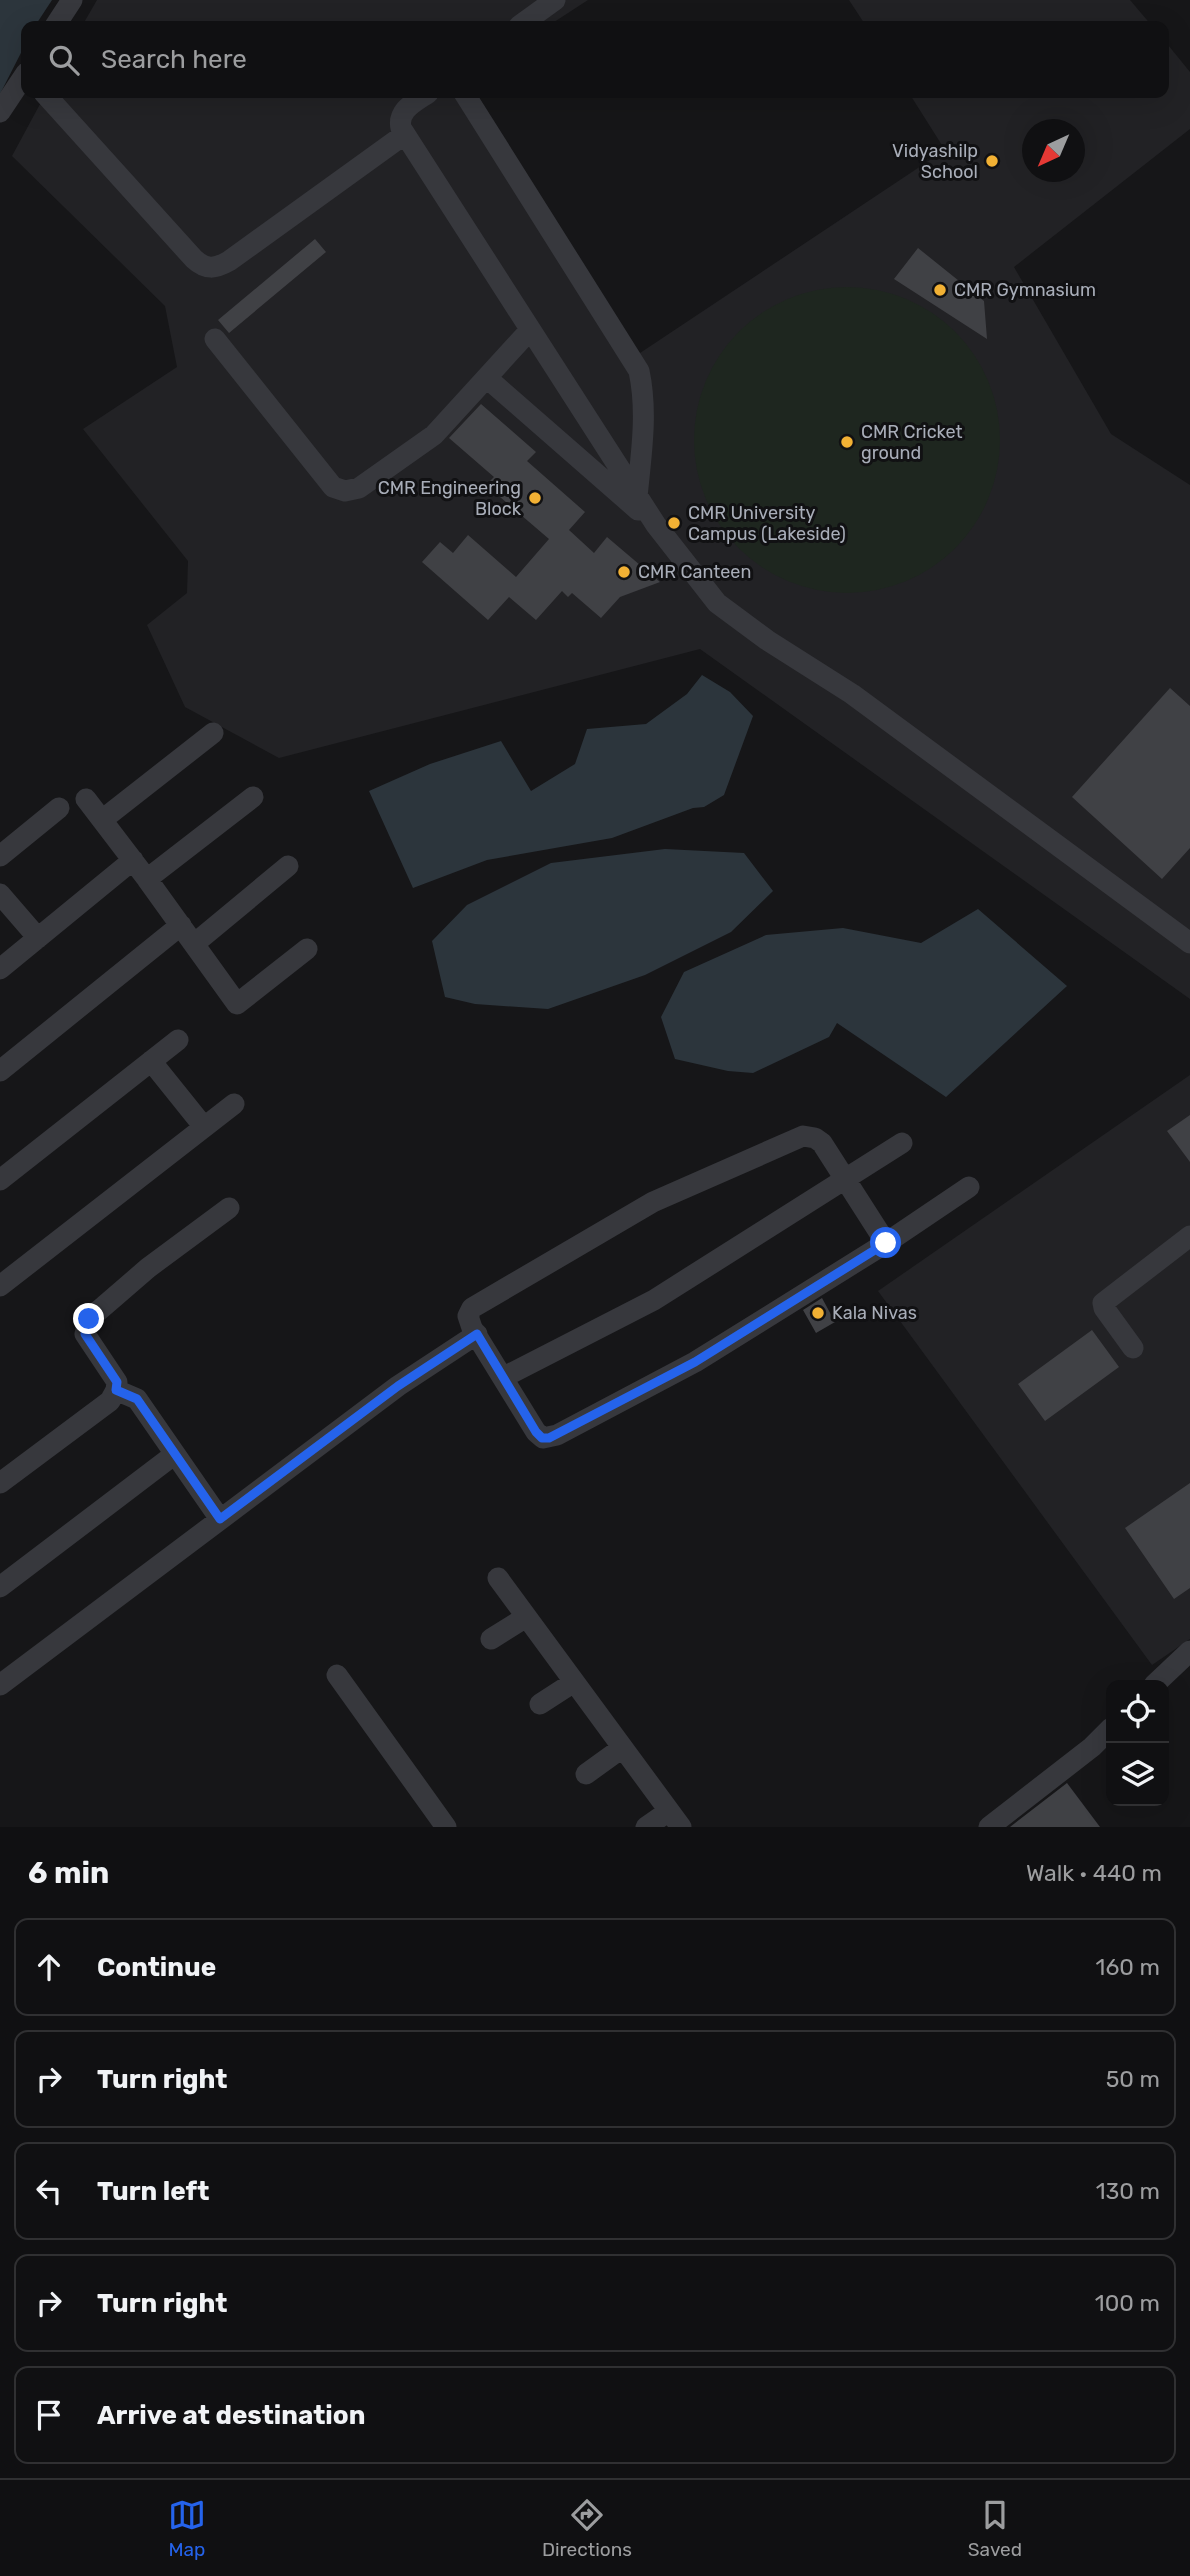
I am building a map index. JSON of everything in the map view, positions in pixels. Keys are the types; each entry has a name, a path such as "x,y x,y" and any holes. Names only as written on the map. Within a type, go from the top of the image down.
{"street":[{"path":"58,21 72,0"},
{"path":"526,21 555,0"},
{"path":"0,111 21,80"},
{"path":"49,98 194,259 210,268 217,268 229,261 405,134"},
{"path":"421,98 402,112 400,123 405,134 656,526 706,591 735,618 852,694 1190,943"},
{"path":"467,98 639,371 644,424 638,497"},
{"path":"215,339 333,488 345,491 370,482 435,435 530,330"},
{"path":"486,378 656,526"},
{"path":"102,820 213,733"},
{"path":"147,879 253,797"},
{"path":"86,799 237,1004 306,949"},
{"path":"0,856 58,808"},
{"path":"0,969 133,860"},
{"path":"194,944 288,866"},
{"path":"0,894 38,938"},
{"path":"0,1072 181,925"},
{"path":"0,1180 178,1040"},
{"path":"151,1061 204,1127"},
{"path":"0,1286 234,1104"},
{"path":"886,1243 822,1143 803,1136 653,1202 472,1308 468,1316 536,1432 542,1438 557,1436 695,1362 886,1243 970,1187"},
{"path":"504,1377 654,1300 902,1143"},
{"path":"0,1483 110,1401 116,1390 117,1382 85,1334 89,1319 148,1268 229,1209"},
{"path":"1133,1348 1103,1303 1190,1236"},
{"path":"0,1685 398,1386 477,1334"},
{"path":"116,1390 137,1399 220,1519"},
{"path":"0,1587 175,1454"},
{"path":"498,1578 675,1819 646,1827"},
{"path":"491,1639 526,1618"},
{"path":"1159,1680 1190,1651"},
{"path":"337,1675 446,1827"},
{"path":"540,1704 574,1682"},
{"path":"989,1827 1092,1747 1106,1733"},
{"path":"586,1774 622,1748"}],"shaded area":[{"path":"0,0 52,0 38,21 21,21 21,53 0,94"},
{"path":"97,0 588,0 556,21 85,21"},
{"path":"849,0 1130,0 1148,21 863,21"},
{"name":"CMR University Campus (Lakeside)","path":"1169,46 1190,72 1190,129 1014,267 1111,434 1190,485 1190,999 700,649 279,758 185,707 147,625 187,593 188,561 83,429 177,367 165,306 12,156 43,98 479,98 637,355 945,150 912,98 1169,98"},
{"name":"CMR Cricket ground","path":"847,287 877,290 905,299 932,313 955,332 974,355 988,382 997,410 1000,440 997,470 988,498 974,525 955,548 932,567 905,581 877,590 847,593 817,590 789,581 762,567 739,548 720,525 706,498 697,470 694,440 697,410 706,382 720,355 739,332 762,313 789,299 817,290"},
{"path":"702,675 730,692 753,716 724,795 704,807 693,808 612,838 487,860 413,888 369,791 430,764 501,741 531,791 575,764 587,729 646,724 687,694"},
{"path":"665,849 744,853 773,891 731,932 645,975 548,1009 475,1004 445,997 432,941 467,905 551,863"},
{"path":"978,909 1067,986 946,1097 837,1023 829,1037 753,1073 728,1071 675,1059 661,1017 684,972 766,935 843,928 921,943"},
{"path":"1190,1075 1190,1639 1152,1665 878,1291"}],"building":[{"path":"315,239 326,252 229,333 218,320"},
{"name":"CMR Gymnasium","path":"918,248 984,301 987,339 894,279"},
{"name":"CMR Engineering Block","path":"481,404 536,452 527,461 585,512 569,530 594,553 607,537 660,582 620,597 601,618 572,593 568,597 562,591 536,620 509,597 488,620 422,562 440,542 453,553 468,535 516,577 549,539 486,485 494,477 449,438"},
{"path":"1170,688 1190,706 1190,848 1162,879 1072,797"},
{"path":"1190,1115 1190,1162 1167,1131"},
{"name":"Kala Nivas","path":"822,1298 835,1322 816,1333 803,1310"},
{"path":"1092,1330 1119,1367 1045,1421 1018,1384"},
{"path":"1190,1483 1190,1588 1174,1599 1125,1528"},
{"path":"1067,1783 1100,1827 1010,1827"}],"place":[{"name":"Vidyashilp School","path":"992,161"},
{"name":"CMR Gymnasium","path":"940,290"},
{"name":"CMR Cricket ground","path":"847,442"},
{"name":"CMR Engineering Block","path":"535,498"},
{"name":"CMR University Campus (Lakeside)","path":"674,523"},
{"name":"CMR Canteen","path":"624,572"},
{"name":"Kala Nivas","path":"818,1313"}],"route":[{"path":"89,1319 85,1334 117,1382 116,1390 137,1399 220,1519 398,1386 477,1334 536,1432 542,1438 549,1438 695,1362 886,1243"}]}
